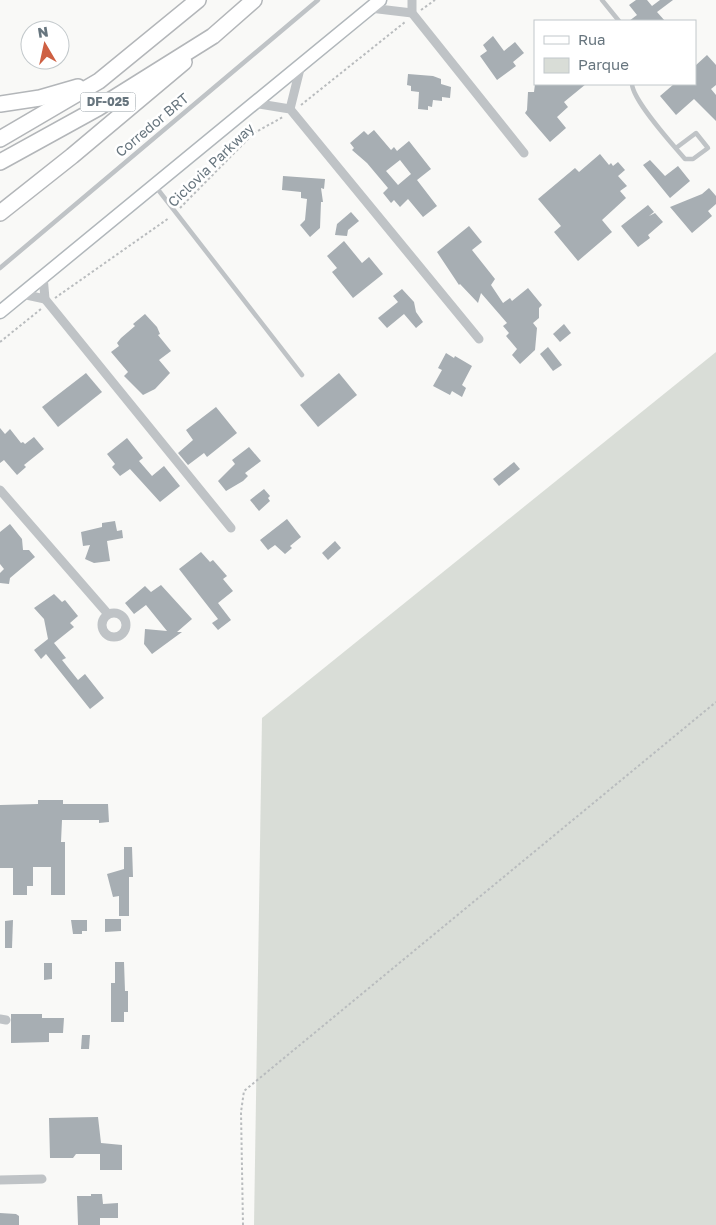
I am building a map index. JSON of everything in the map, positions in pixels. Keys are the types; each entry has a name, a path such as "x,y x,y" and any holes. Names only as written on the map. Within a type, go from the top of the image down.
{"highway":[{"name":"DF-025","path":"0,139 99,81 198,0"},
{"name":"DF-025","path":"0,162 98,108 213,36 254,0"},
{"path":"0,213 171,75 213,36"},
{"path":"0,104 40,98 99,81"}],"main road":[{"path":"0,312 153,184 375,4"}],"street":[{"path":"412,0 413,14 524,153"},
{"path":"375,4 413,14"},
{"path":"291,110 302,62"},
{"path":"253,103 291,110 479,339"},
{"path":"43,276 47,301 231,528"},
{"path":"22,294 47,301"},
{"path":"0,490 108,614"},
{"path":"0,1180 42,1180"}],"lane":[{"name":"Corredor BRT","path":"0,268 318,0"},
{"path":"602,0 618,20"},
{"path":"632,85 635,96 676,148 685,159 693,159 708,148 696,133 676,148"},
{"path":"153,184 174,214 302,375"}],"path":[{"name":"Ciclovia Parkway","path":"0,342 47,301 174,214 254,133 291,110 413,14 435,0"},
{"path":"243,1225 242,1112 244,1091 716,702"}],"green space":[{"path":"716,352 716,1225 254,1225 262,718"}],"building":[{"path":"636,0 647,0 652,6 660,0 673,0 657,12 664,20 630,20 637,15 629,5"},
{"path":"493,36 504,51 515,42 524,53 513,62 516,66 497,80 480,56 487,51 483,45"},
{"path":"707,55 716,65 716,85 711,89 716,95 716,121 694,99 676,115 660,96 673,85 696,85 696,65"},
{"path":"408,74 433,76 441,79 441,84 451,87 450,98 442,97 442,101 433,100 432,107 428,106 428,110 418,109 419,92 411,91 411,86 407,85"},
{"path":"535,85 585,85 564,102 568,107 557,117 566,128 550,142 525,113 527,110 528,92 534,92"},
{"path":"374,130 391,150 394,147 397,151 409,141 431,169 417,180 437,206 423,217 408,199 400,207 394,200 391,203 383,193 388,188 367,163 352,150 354,148 350,143 364,131 368,135","holes":["400,160 411,174 398,185 386,171"]},
{"path":"600,154 609,165 611,163 613,166 618,162 625,170 618,176 627,186 620,191 626,198 602,220 612,232 578,261 554,232 561,226 538,199 575,168 579,172"},
{"path":"650,160 665,176 678,166 690,181 670,198 643,165"},
{"path":"283,176 325,179 324,189 321,188 323,202 321,202 320,228 310,237 300,225 305,220 307,199 301,198 301,192 282,190"},
{"path":"709,188 716,196 716,204 708,211 712,216 692,233 670,207 702,194"},
{"path":"648,205 654,212 649,216 655,213 663,222 648,235 650,238 638,247 621,226"},
{"path":"351,212 359,221 348,230 347,236 335,235 337,224"},
{"path":"469,226 482,242 472,250 495,279 491,285 503,303 510,298 512,301 528,288 542,305 539,308 539,318 533,323 537,328 535,350 520,364 512,355 517,349 506,336 509,333 503,326 507,323 481,293 478,303 459,285 437,252"},
{"path":"344,241 362,263 369,257 383,274 353,298 332,272 337,268 327,256"},
{"path":"402,289 414,302 416,312 423,322 416,328 404,314 387,328 378,318 398,302 393,296"},
{"path":"145,314 157,327 160,334 158,335 171,351 159,360 170,373 155,389 143,395 124,376 128,372 111,352 119,346 117,343 121,338 135,326 133,324"},
{"path":"564,324 571,333 560,342 553,334"},
{"path":"548,347 562,365 553,371 540,354"},
{"path":"446,353 472,366 462,385 466,388 462,397 452,391 450,395 433,386 442,370 438,368"},
{"path":"86,373 102,392 58,427 42,407"},
{"path":"339,373 357,395 318,427 300,405"},
{"path":"216,407 237,433 207,457 204,453 188,465 178,453 193,440 186,430"},
{"path":"0,428 5,434 10,429 21,443 25,444 34,437 44,449 24,465 26,467 17,475 4,460 0,463"},
{"path":"127,438 143,458 139,461 152,476 164,466 180,486 160,502 130,469 120,476 112,467 115,464 107,454"},
{"path":"249,447 261,461 245,473 248,476 243,481 226,491 218,481 235,464 232,460"},
{"path":"514,462 520,469 499,486 493,479"},
{"path":"264,489 270,496 268,498 270,501 259,511 250,500"},
{"path":"287,519 301,537 290,546 292,548 285,554 275,545 268,550 260,540"},
{"path":"115,521 117,531 122,530 123,538 107,541 110,561 94,563 85,559 90,545 83,546 81,532 102,527 102,523"},
{"path":"10,524 22,539 23,550 29,550 35,557 10,578 9,584 0,583 0,573 4,569 0,564 0,532"},
{"path":"335,541 341,548 328,560 322,553"},
{"path":"201,552 210,562 213,560 227,576 223,579 233,591 218,603 231,620 218,630 212,623 218,619 179,569"},
{"path":"161,585 192,619 177,632 182,632 152,654 144,644 145,629 167,631 146,605 134,614 125,603 145,586 151,592"},
{"path":"54,594 62,602 65,600 78,616 70,623 74,627 54,643 66,658 62,660 78,680 85,674 104,698 90,709 46,654 41,659 34,650 48,639 44,619 34,608"},
{"path":"38,800 63,800 63,804 108,804 109,822 99,823 99,820 62,820 61,842 65,842 65,895 51,895 51,867 33,867 33,886 27,886 27,895 13,895 13,868 0,868 0,805 38,804"},
{"path":"124,847 132,847 133,877 129,877 129,916 119,916 119,896 113,897 107,874 124,869"},
{"path":"105,919 121,919 121,931 105,932"},
{"path":"13,920 12,948 5,948 5,921"},
{"path":"71,920 87,920 87,931 82,931 82,934 73,934"},
{"path":"115,962 124,962 125,991 128,991 128,1012 124,1012 124,1022 111,1022 111,983 115,983"},
{"path":"44,963 52,963 52,979 44,980"},
{"path":"11,1014 42,1014 42,1018 64,1018 63,1033 49,1033 49,1042 11,1043"},
{"path":"82,1035 90,1035 89,1049 81,1049"},
{"path":"98,1117 101,1143 122,1145 122,1170 100,1170 100,1154 76,1154 73,1158 50,1158 49,1118"},
{"path":"91,1194 102,1194 103,1204 118,1203 118,1218 100,1218 100,1225 78,1225 77,1196 91,1196"},
{"path":"0,1213 16,1214 19,1216 19,1225 0,1225"}]}
